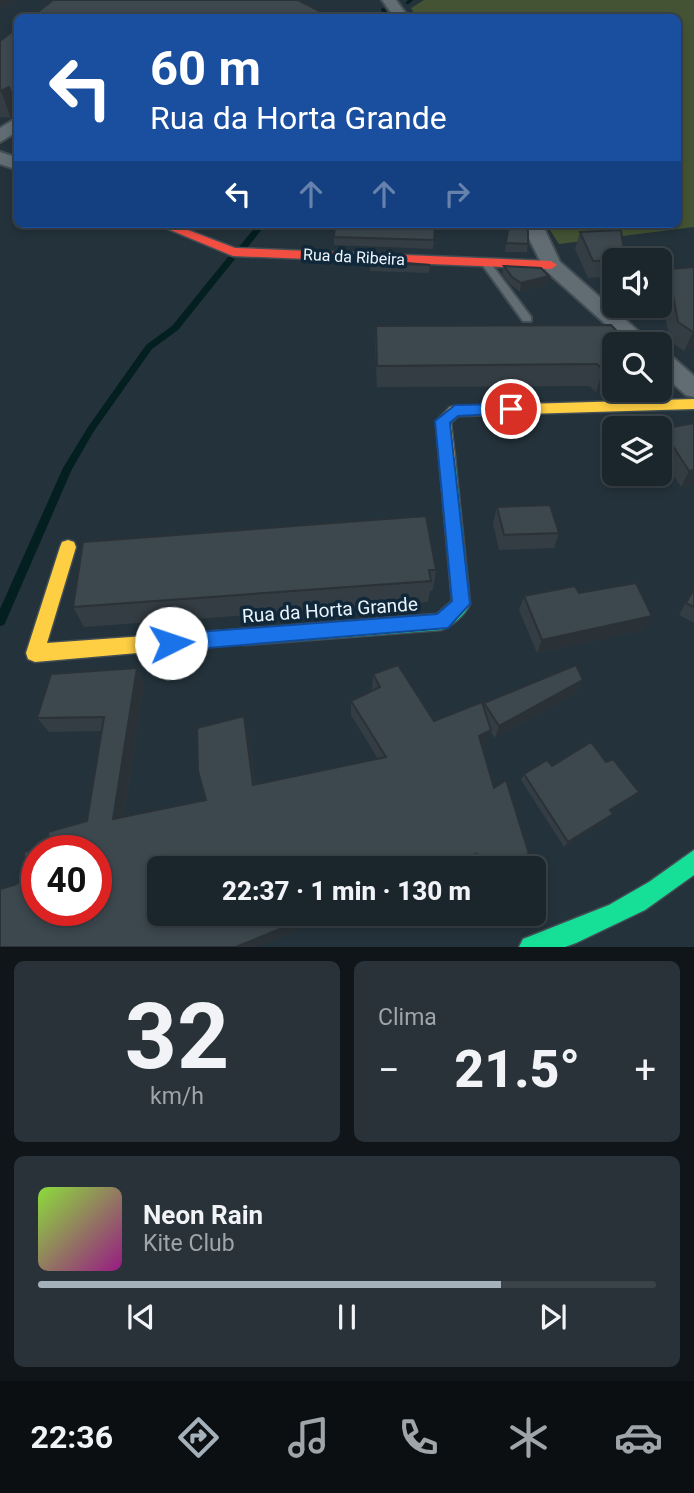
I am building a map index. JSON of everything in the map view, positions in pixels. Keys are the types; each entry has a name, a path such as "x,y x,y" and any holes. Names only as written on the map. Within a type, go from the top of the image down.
{"street":[{"path":"0,137 14,125"},
{"name":"Rua da Ribeira","path":"174,228 233,252 551,265"},
{"path":"534,228 551,265 628,332"},
{"path":"672,370 694,389"},
{"name":"Rua da Horta Grande","path":"68,547 35,653 441,622 461,604 443,421 455,411 694,404"},
{"path":"531,947 608,923 662,892 694,861"}],"lane":[{"path":"486,263 527,319"}],"green space":[{"path":"424,0 694,0 694,227 559,244 549,228 681,228 681,14 415,14 411,8"}],"building":[{"path":"53,0 298,0 325,14 35,14"},
{"path":"14,30 14,92 9,87 0,91 0,41"},
{"path":"335,228 435,228 434,240 334,237"},
{"path":"508,228 527,228 528,244 506,243"},
{"path":"621,230 623,248 602,248 602,261 593,261 580,232"},
{"path":"371,260 430,265 370,263"},
{"path":"504,266 541,268 549,276 521,283 512,277"},
{"path":"694,267 693,332 678,322 672,290 672,269"},
{"path":"611,325 618,332 602,332 602,369 597,364 377,366 376,326"},
{"path":"694,423 694,470 689,471 672,445 672,427"},
{"path":"550,505 559,533 504,535 497,507"},
{"path":"426,516 436,570 429,570 431,581 73,607 83,542"},
{"path":"636,583 652,616 542,640 524,596 575,586 579,593"},
{"path":"694,589 694,607 686,603"},
{"path":"398,665 434,721 482,702 491,730 479,736 494,788 506,780 529,854 147,856 147,926 287,926 236,947 0,947 0,889 21,881 21,926 112,926 112,835 48,835 48,832 87,821 104,717 37,718 51,674 137,668 113,819 206,800 198,771 197,728 244,716 253,785 386,757 351,701 380,687 373,674"},
{"path":"576,665 583,680 499,726 484,703"},
{"path":"591,742 606,762 613,759 639,792 610,810 613,814 568,842 524,774 547,760 552,766"}],"waterway":[{"path":"407,3 411,0"},
{"path":"383,9 385,14"},
{"path":"241,250 259,228"},
{"path":"0,621 68,468 91,429 149,347 175,328 231,259"}],"traffic: fast":[{"path":"244,637 441,622 461,604 447,457"},
{"path":"531,947 617,913 657,890 694,861"}],"traffic: slow":[{"path":"447,457 443,421 455,411 694,404"},
{"path":"68,547 35,653 244,637"}],"traffic: jam":[{"path":"172,228 233,252 551,265"}],"route":[{"path":"171,643 441,622 461,604 443,421 455,411 511,409"}]}
